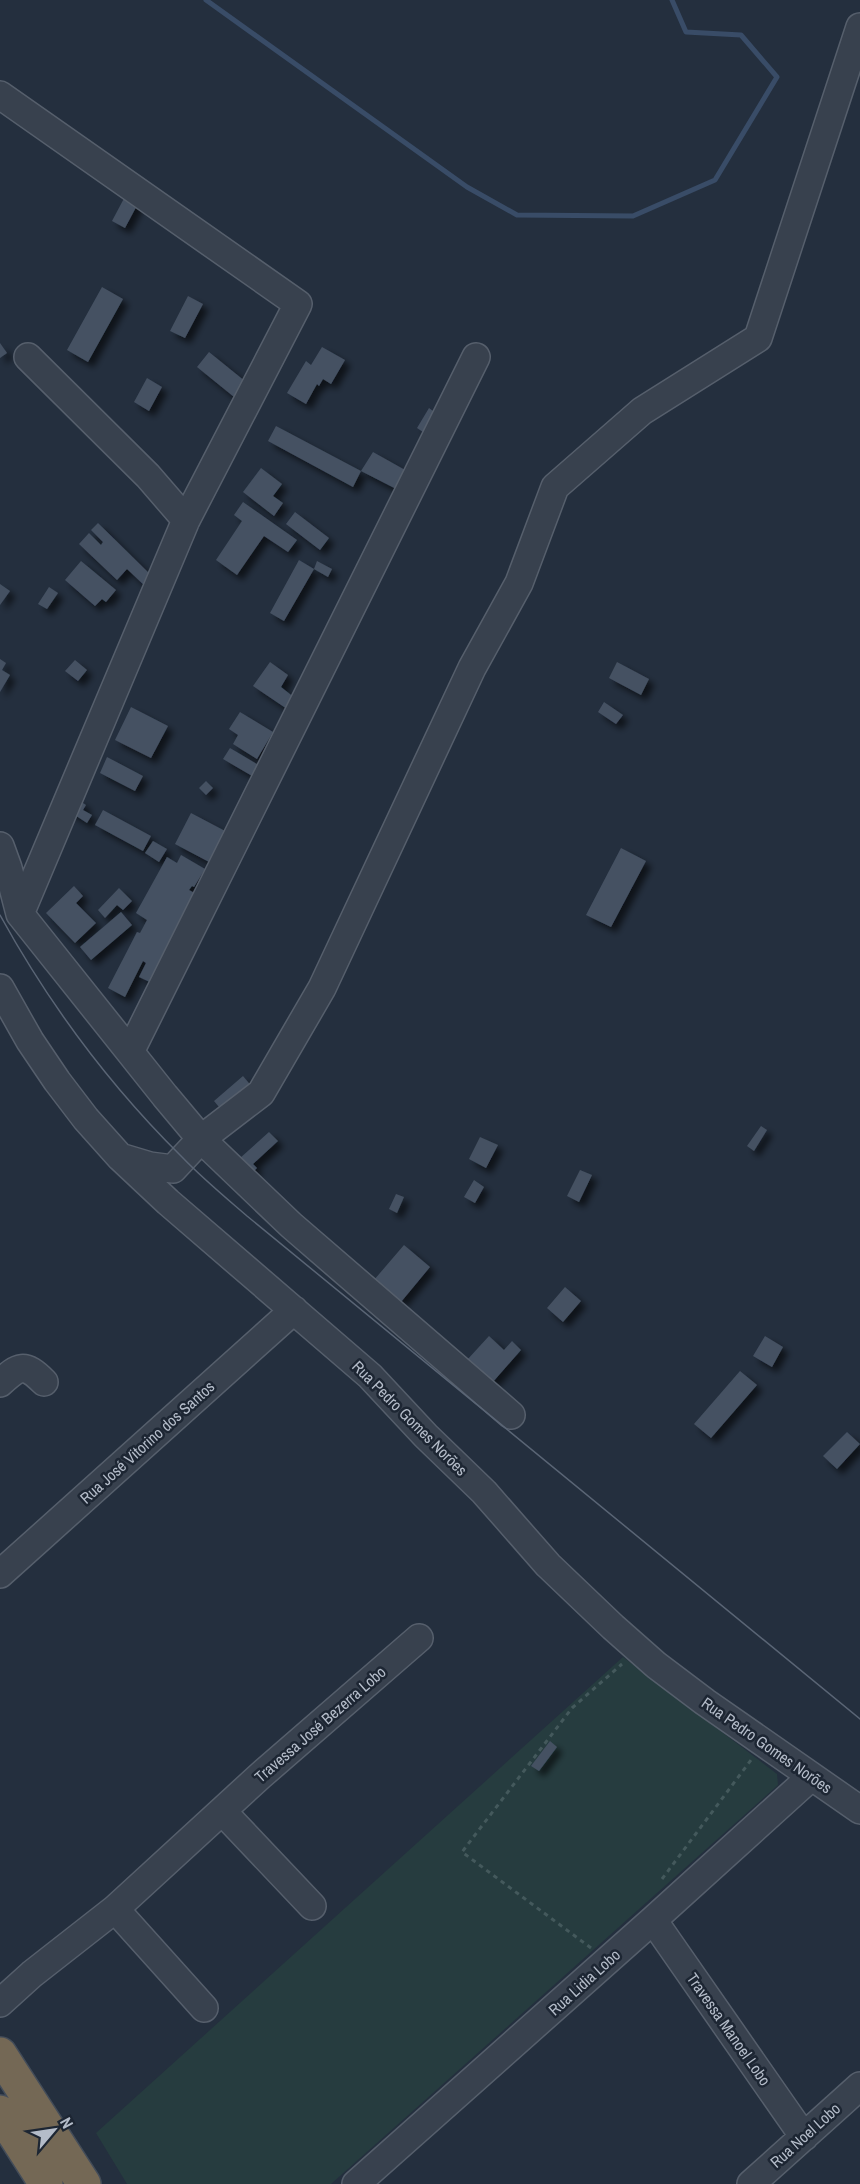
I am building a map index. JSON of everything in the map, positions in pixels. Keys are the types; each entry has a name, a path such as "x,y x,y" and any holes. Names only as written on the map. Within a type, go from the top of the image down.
{"highway":[{"path":"0,2054 84,2184"},
{"path":"0,2112 46,2184"}],"street":[{"path":"173,1169 201,1139 261,1094 322,988 472,668 519,583 555,487 642,411 758,338 860,27"},
{"path":"0,95 298,304 186,520 20,914"},
{"path":"28,357 148,476 186,520"},
{"path":"130,1052 476,357"},
{"path":"0,846 20,914 201,1139 291,1225 512,1415"},
{"name":"Rua Pedro Gomes Norões","path":"0,988 30,1041 57,1081 86,1119 120,1157 168,1202 370,1377 484,1492 548,1565 613,1627 672,1677 860,1810"},
{"path":"120,1157 150,1166 173,1169"},
{"path":"173,1169 184,1201 199,1227"},
{"name":"Rua José Vitorino dos Santos","path":"0,1574 294,1310"},
{"path":"0,1383 15,1370 21,1368 35,1373 44,1382"},
{"name":"Travessa José Bezerra Lobo","path":"0,2003 32,1974 115,1909 222,1811 419,1638"},
{"name":"Rua Lidia Lobo","path":"356,2184 811,1777"},
{"path":"222,1811 312,1906"},
{"path":"115,1909 204,2008"},
{"name":"Travessa Manoel Lobo","path":"653,1920 804,2137"},
{"name":"Rua Noel Lobo","path":"751,2184 804,2137 856,2099"}],"path":[{"path":"594,1950 462,1852 572,1708 621,1663 630,1670"},
{"path":"656,1888 751,1760"}],"green space":[{"path":"623,1657 777,1774 778,1785 331,2184 127,2184 96,2133"}],"building":[{"path":"129,189 142,196 125,228 112,221"},
{"path":"102,287 123,299 88,362 67,350"},
{"path":"188,296 203,304 185,338 170,331"},
{"path":"0,343 7,353 0,358"},
{"path":"322,347 345,360 331,384 323,379 319,386 317,384 306,404 287,393 306,361 311,365"},
{"path":"209,352 251,386 239,401 197,367"},
{"path":"147,378 162,387 149,411 134,402"},
{"path":"429,408 441,417 426,434 417,428"},
{"path":"276,426 361,471 353,487 268,441"},
{"path":"373,452 414,475 404,493 361,471"},
{"path":"261,468 282,484 273,496 283,503 274,516 243,492"},
{"path":"243,502 297,540 288,552 264,536 237,575 216,560 242,521 234,515"},
{"path":"295,512 329,538 320,550 286,524"},
{"path":"98,523 154,578 146,587 127,569 117,580 79,544 89,533 101,545 103,542 91,530"},
{"path":"299,560 314,569 284,621 270,613"},
{"path":"81,561 116,590 106,602 102,599 95,606 65,580"},
{"path":"317,561 332,569 328,577 314,569"},
{"path":"0,584 10,591 0,605"},
{"path":"49,587 58,593 47,609 38,604"},
{"path":"0,659 6,663 2,670 10,675 0,692"},
{"path":"75,660 87,670 78,681 65,671"},
{"path":"270,662 288,675 281,687 300,702 293,713 253,686"},
{"path":"617,662 649,679 641,695 609,678"},
{"path":"604,702 623,715 616,724 598,712"},
{"path":"131,707 168,726 151,758 115,740"},
{"path":"240,712 273,732 257,759 233,744 238,735 229,729"},
{"path":"230,748 265,769 259,780 223,759"},
{"path":"107,757 143,776 135,791 100,773"},
{"path":"206,781 213,788 206,795 199,788"},
{"path":"75,798 86,805 83,810 92,815 87,823 67,810"},
{"path":"103,810 151,836 143,851 95,825"},
{"path":"191,813 227,832 211,863 175,844"},
{"path":"153,841 167,849 159,862 145,853"},
{"path":"621,848 646,861 611,927 586,915"},
{"path":"181,855 205,869 194,887 192,886 189,890 200,896 154,984 139,977 146,963 143,961 125,997 108,988 137,932 140,933 147,920 136,913 167,857 177,863"},
{"path":"74,886 83,896 76,903 96,923 75,943 46,913"},
{"path":"119,888 132,901 123,910 117,905 105,918 98,910"},
{"path":"121,912 132,925 91,960 80,947"},
{"path":"243,1076 253,1088 224,1113 214,1101"},
{"path":"761,1126 767,1130 754,1151 747,1146"},
{"path":"269,1132 278,1141 253,1164 257,1168 252,1173 239,1159"},
{"path":"480,1137 498,1145 486,1168 469,1159"},
{"path":"580,1170 592,1175 579,1202 567,1196"},
{"path":"474,1180 484,1187 475,1203 464,1197"},
{"path":"396,1194 404,1197 397,1213 389,1209"},
{"path":"404,1245 430,1267 401,1302 374,1280"},
{"path":"565,1287 581,1301 563,1322 547,1308"},
{"path":"489,1336 504,1350 512,1341 521,1350 492,1383 467,1360"},
{"path":"765,1336 783,1347 772,1367 753,1356"},
{"path":"740,1371 757,1385 711,1438 694,1424"},
{"path":"847,1432 860,1444 837,1469 823,1456"},
{"path":"550,1741 557,1747 539,1771 531,1766"}],"waterway":[{"path":"206,0 467,187 517,215 633,216 715,180 777,77 741,35 686,32 672,0"}],"tram line":[{"path":"0,915 39,980 82,1043 130,1102 198,1172 247,1216 860,1719"}]}
